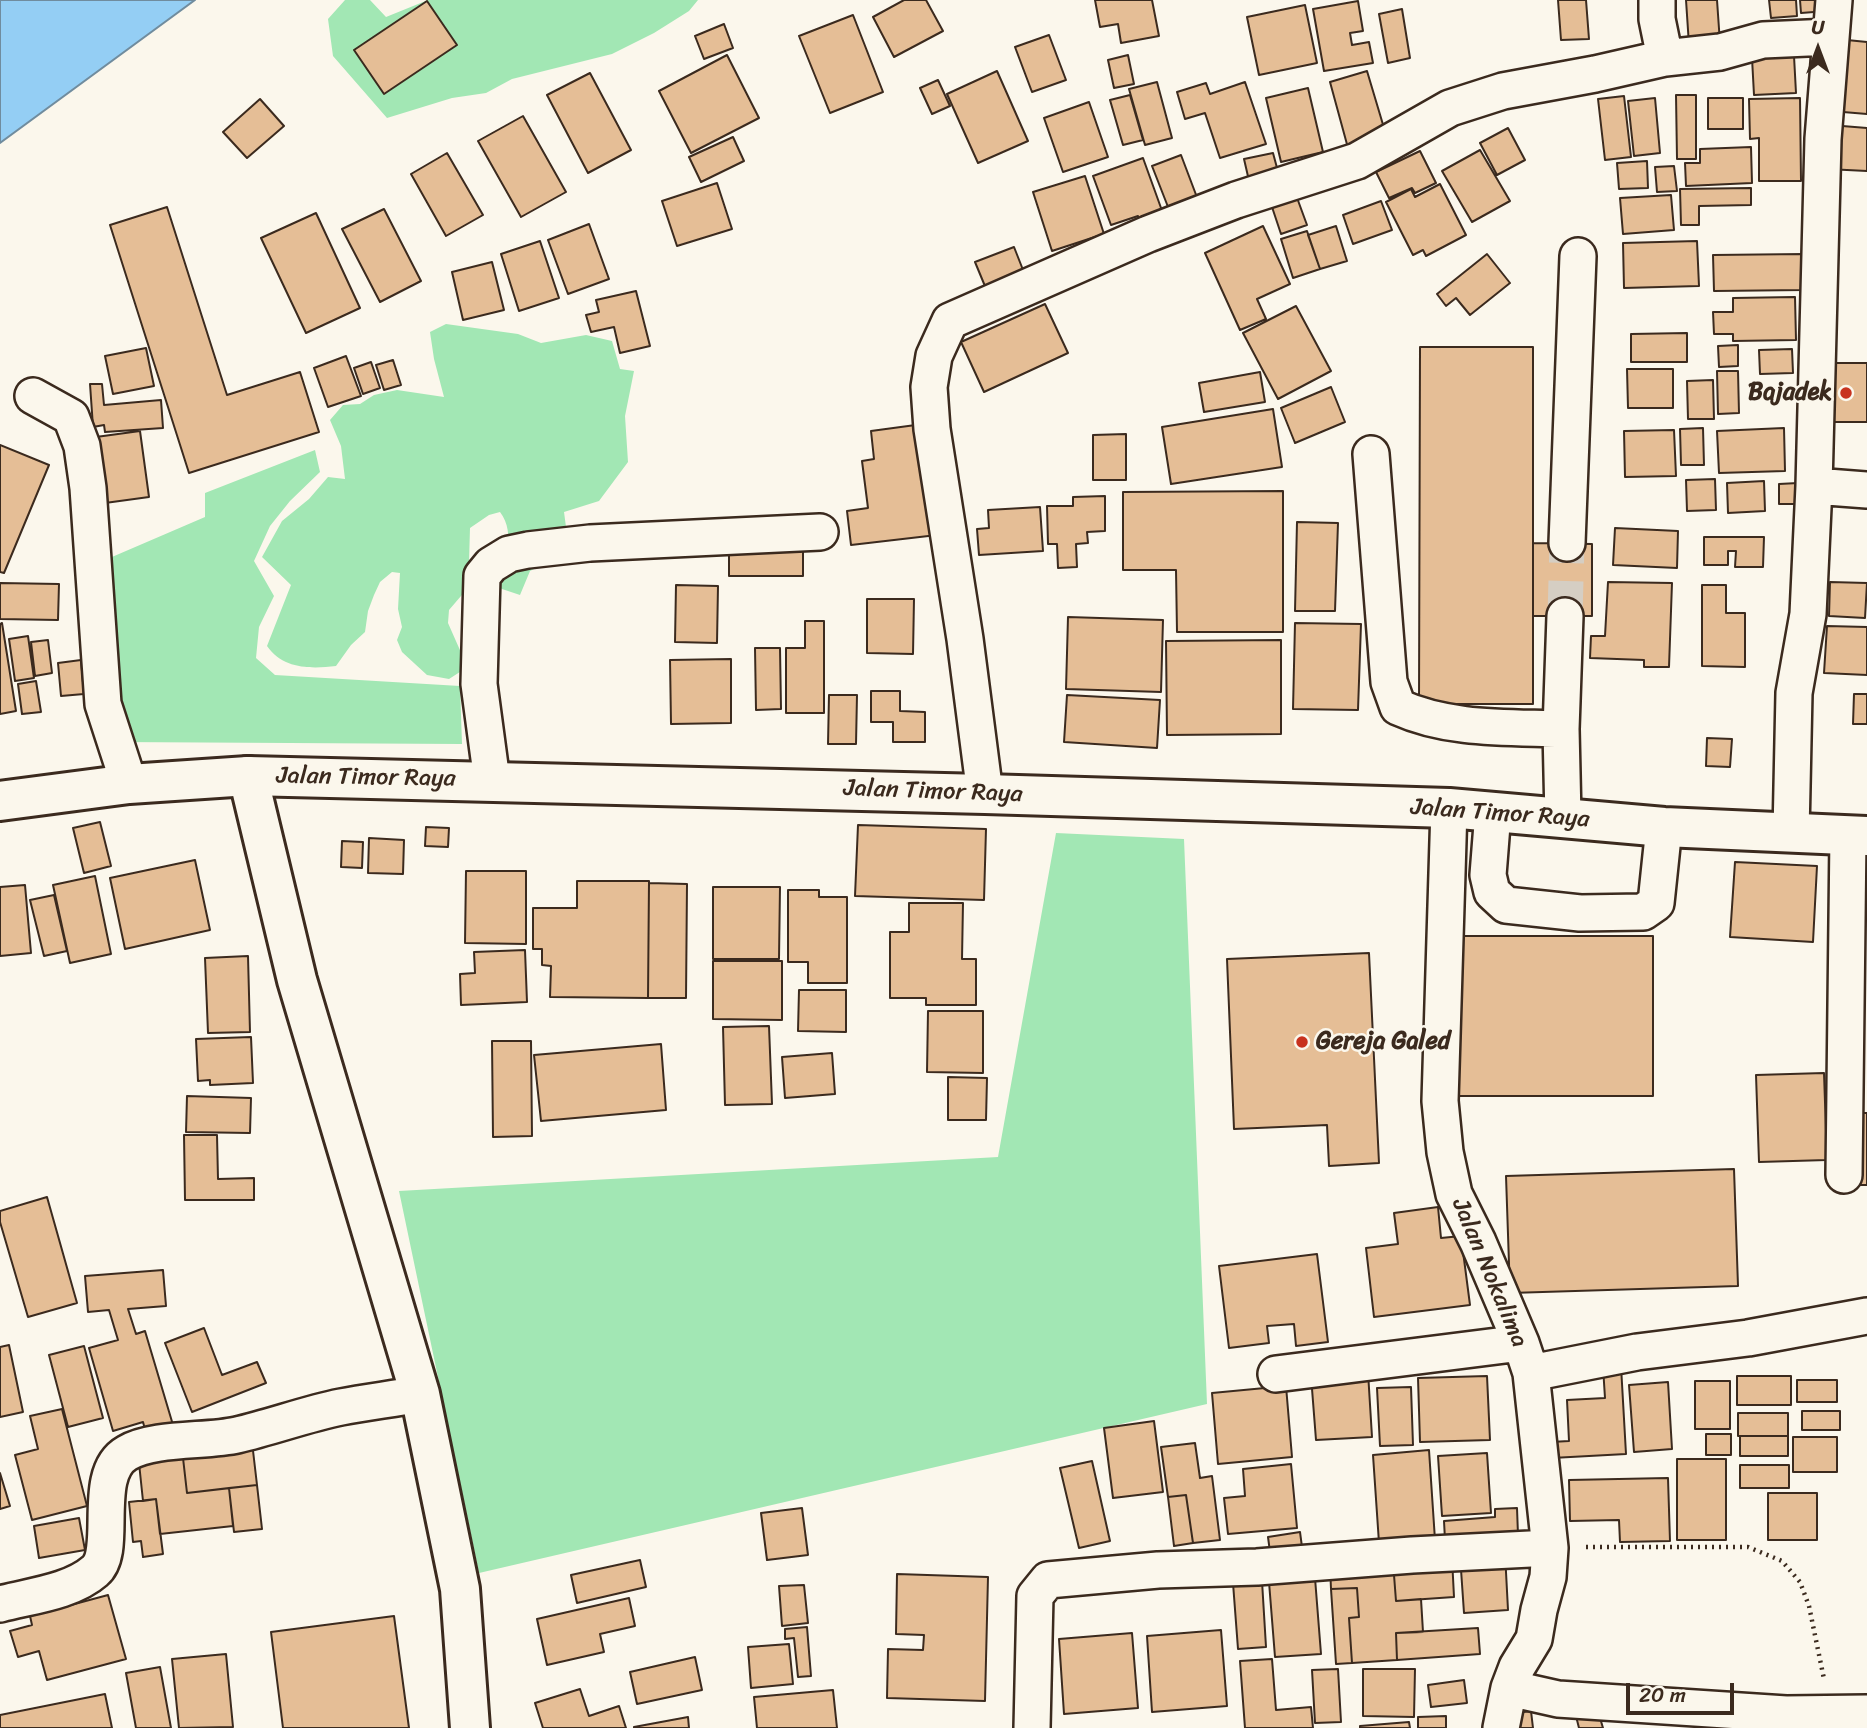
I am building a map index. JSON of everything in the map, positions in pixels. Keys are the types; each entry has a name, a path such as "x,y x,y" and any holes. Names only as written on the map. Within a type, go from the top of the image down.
{"main road":[{"name":"Jalan Timor Raya","path":"0,801 129,784 248,776 1449,808 1664,827 1858,835"},
{"path":"248,776 297,980 420,1394 460,1589 470,1728"}],"street":[{"path":"1657,0 1657,19 1665,58"},
{"path":"1791,833 1794,693 1808,614 1823,139 1834,0"},
{"path":"985,794 965,639 932,429 929,387 934,356 950,321 1148,234 1236,200 1357,161 1450,108 1503,90 1595,74 1665,58 1720,52 1763,40 1830,37"},
{"path":"1567,543 1578,256"},
{"path":"33,396 71,416 82,446 88,488 103,704 129,784"},
{"path":"1371,454 1389,682 1398,707 1419,716 1451,723 1561,729"},
{"path":"1814,486 1867,490"},
{"path":"492,781 479,684 482,576 491,565 509,554 590,543 820,531"},
{"path":"1563,818 1561,729 1565,615"},
{"name":"Jalan Nokalima","path":"1449,808 1440,1101 1445,1153 1454,1194 1478,1242 1526,1358 1550,1548 1548,1577 1534,1639 1517,1667 1509,1688 1501,1728"},
{"path":"1493,812 1488,875 1492,892 1506,905 1580,913 1643,912 1656,903 1664,827"},
{"path":"1844,1175 1858,835"},
{"path":"1276,1374 1637,1352 1748,1338 1867,1316"},
{"path":"0,1604 51,1592 84,1579 97,1570 104,1559 106,1493 115,1466 126,1453 159,1443 235,1436 339,1408 420,1394"},
{"path":"1031,1728 1035,1597 1048,1580 1158,1570 1257,1567 1550,1548"},
{"path":"1509,1688 1558,1699 1786,1714 1867,1713"}],"path":[{"path":"1550,1548 1748,1547 1782,1561 1800,1582 1809,1606 1831,1714"}],"green space":[{"path":"345,0 370,0 386,17 428,0 698,0 689,11 654,33 612,54 512,79 486,93 452,98 387,118 333,56 328,19"},
{"path":"446,324 518,334 541,343 586,335 612,341 620,369 634,371 625,416 628,462 599,501 564,512 568,542 550,561 530,571 520,595 496,587 508,539 508,530 500,512 489,515 470,528 469,563 463,579 467,589 449,610 448,623 463,657 463,670 449,679 427,675 402,652 397,640 402,627 398,609 400,573 392,572 380,582 374,595 365,632 351,645 336,666 307,667 289,663 273,654 267,646 291,585 262,557 282,521 309,499 328,477 345,479 341,446 330,420 343,405 360,404 374,395 397,390 444,397 430,332"},
{"path":"315,450 320,472 290,501 270,526 254,561 274,596 259,627 256,658 275,675 460,686 462,744 116,742 98,563 205,517 205,493"},
{"path":"1056,833 1184,839 1207,1404 479,1573 399,1191 998,1157"}],"water":[{"path":"0,0 195,0 0,143"}],"building":[{"path":"904,0 926,0 943,31 894,57 873,17"},
{"path":"1095,0 1152,0 1159,36 1121,43 1118,24 1100,27"},
{"path":"1558,0 1586,0 1589,39 1561,40"},
{"path":"1686,0 1717,0 1720,43 1689,45"},
{"path":"1769,0 1796,0 1797,16 1771,18"},
{"path":"1800,0 1827,0 1827,11 1801,13"},
{"path":"427,1 457,45 384,94 354,50"},
{"path":"1358,1 1363,31 1350,33 1352,45 1369,42 1373,63 1324,71 1313,9"},
{"path":"1305,5 1317,63 1259,75 1247,17"},
{"path":"1402,9 1410,58 1388,63 1379,14"},
{"path":"853,15 883,92 830,113 799,36"},
{"path":"724,24 733,48 704,59 695,36"},
{"path":"1049,35 1066,80 1032,92 1015,47"},
{"path":"1837,39 1867,42 1867,114 1831,111"},
{"path":"727,55 759,118 691,153 659,91"},
{"path":"1128,55 1134,84 1114,88 1108,60"},
{"path":"1794,56 1796,93 1754,95 1752,58"},
{"path":"997,71 1028,141 978,163 947,94"},
{"path":"1367,71 1387,138 1348,148 1330,82"},
{"path":"590,73 631,150 588,173 547,95"},
{"path":"938,80 950,106 932,114 920,88"},
{"path":"1157,82 1172,138 1145,145 1129,89"},
{"path":"1245,82 1266,144 1220,158 1205,113 1185,119 1177,92 1206,83 1210,94"},
{"path":"1308,88 1323,152 1281,162 1266,98"},
{"path":"1130,95 1143,140 1123,145 1110,100"},
{"path":"1676,95 1696,95 1696,159 1677,159"},
{"path":"1624,96 1631,157 1605,160 1598,99"},
{"path":"1655,98 1660,153 1634,156 1628,101"},
{"path":"1708,98 1743,98 1743,129 1708,129"},
{"path":"1800,98 1801,181 1759,181 1759,138 1750,139 1749,99"},
{"path":"260,99 284,126 247,158 223,132"},
{"path":"1089,102 1108,157 1063,172 1044,118"},
{"path":"523,116 566,192 521,217 478,141"},
{"path":"1830,125 1867,128 1867,171 1827,169"},
{"path":"1508,128 1525,160 1497,175 1480,143"},
{"path":"733,137 744,161 701,182 689,157"},
{"path":"1751,147 1752,183 1686,186 1685,163 1700,163 1700,149"},
{"path":"1480,150 1510,201 1472,222 1442,171"},
{"path":"1420,151 1436,183 1415,193 1412,188 1389,198 1376,172"},
{"path":"447,153 483,215 446,236 411,174"},
{"path":"1273,153 1280,179 1250,185 1244,159"},
{"path":"1181,155 1198,200 1170,212 1152,166"},
{"path":"1143,158 1165,219 1142,227 1138,216 1111,225 1093,176"},
{"path":"1647,161 1648,188 1619,189 1617,163"},
{"path":"1674,166 1677,191 1657,192 1655,167"},
{"path":"1085,176 1104,234 1052,251 1033,192"},
{"path":"717,183 732,229 677,246 662,201"},
{"path":"1440,184 1466,235 1426,256 1423,250 1413,255 1386,202 1411,189 1415,197"},
{"path":"1751,188 1751,205 1699,206 1699,225 1681,225 1680,189"},
{"path":"1296,195 1307,225 1281,234 1271,204"},
{"path":"1671,195 1674,230 1623,234 1620,198"},
{"path":"1381,201 1392,230 1353,244 1343,215"},
{"path":"167,207 227,395 300,372 319,432 189,473 110,225"},
{"path":"384,209 421,281 380,302 342,229"},
{"path":"316,213 360,308 306,333 261,238"},
{"path":"589,224 609,279 568,294 548,240"},
{"path":"1263,226 1290,284 1257,299 1266,319 1240,330 1205,253"},
{"path":"1336,226 1347,261 1320,269 1308,235"},
{"path":"1307,231 1320,269 1293,278 1281,239"},
{"path":"540,241 559,298 519,311 501,254"},
{"path":"1697,241 1699,286 1624,288 1623,243"},
{"path":"1014,247 1025,275 987,291 975,262"},
{"path":"1487,254 1510,283 1470,315 1456,298 1446,306 1437,294"},
{"path":"1804,254 1804,290 1714,291 1713,255"},
{"path":"492,262 504,310 463,320 452,272"},
{"path":"636,291 650,346 620,353 614,327 591,332 586,315 599,312 596,300"},
{"path":"1795,297 1796,340 1733,341 1733,334 1714,334 1713,312 1733,312 1733,298"},
{"path":"1045,304 1068,353 984,392 961,342"},
{"path":"1296,306 1331,371 1278,399 1243,333"},
{"path":"1687,333 1687,362 1631,362 1631,334"},
{"path":"1738,345 1738,366 1719,367 1718,346"},
{"path":"1420,347 1533,347 1533,704 1419,704"},
{"path":"146,348 154,386 113,394 105,356"},
{"path":"1792,349 1793,373 1760,374 1759,350"},
{"path":"346,356 361,396 328,407 314,368"},
{"path":"393,360 401,385 384,390 376,365"},
{"path":"371,362 380,388 363,394 354,368"},
{"name":"Bajadek","path":"1826,363 1867,363 1867,422 1826,422"},
{"path":"1627,369 1673,369 1673,408 1628,408"},
{"path":"1717,371 1738,371 1739,413 1718,414"},
{"path":"1260,372 1265,402 1204,412 1199,383"},
{"path":"1713,380 1714,419 1688,419 1687,381"},
{"path":"90,384 102,384 104,405 161,400 163,428 105,432 104,425 93,427"},
{"path":"1331,387 1345,422 1295,443 1281,408"},
{"path":"1273,409 1282,467 1171,484 1162,427"},
{"path":"923,424 937,535 851,545 847,511 868,508 862,461 874,459 871,431"},
{"path":"1703,428 1704,465 1681,465 1680,429"},
{"path":"1784,428 1785,471 1719,473 1717,431"},
{"path":"1674,430 1676,476 1625,477 1624,431"},
{"path":"140,431 149,497 105,503 96,437"},
{"path":"1126,434 1126,480 1093,480 1093,435"},
{"path":"0,445 49,465 4,573 0,572"},
{"path":"1715,479 1716,510 1687,511 1686,480"},
{"path":"1764,481 1765,511 1728,513 1727,483"},
{"path":"1798,483 1799,504 1779,504 1779,484"},
{"path":"1283,491 1283,632 1177,632 1176,570 1123,570 1123,492"},
{"path":"1105,496 1105,531 1087,532 1088,543 1076,544 1077,567 1058,568 1057,544 1048,544 1047,506 1073,506 1073,497"},
{"path":"1040,507 1043,551 979,555 977,529 989,528 988,510"},
{"path":"1297,522 1338,523 1335,611 1295,611"},
{"path":"1615,528 1678,531 1677,568 1613,565"},
{"path":"1704,537 1764,537 1763,567 1735,567 1736,551 1728,551 1728,565 1704,565"},
{"path":"803,541 803,576 729,576 729,542"},
{"path":"1533,543 1592,544 1592,616 1533,616"},
{"path":"1608,582 1672,583 1669,667 1644,667 1644,660 1590,658 1591,636 1605,636"},
{"path":"1830,582 1867,583 1865,618 1829,616"},
{"path":"0,583 59,584 58,620 0,619"},
{"path":"676,585 718,586 717,643 675,642"},
{"path":"1702,585 1726,585 1726,613 1745,613 1745,667 1702,666"},
{"path":"867,599 914,599 913,654 867,653"},
{"path":"1068,617 1163,620 1161,692 1066,689"},
{"path":"805,621 824,621 824,713 786,713 786,648 805,648"},
{"path":"2,623 16,711 0,714 0,624"},
{"path":"1295,623 1361,624 1358,710 1293,709"},
{"path":"1827,626 1867,627 1867,675 1824,673"},
{"path":"28,636 34,678 15,681 9,639"},
{"path":"48,640 52,673 35,676 31,642"},
{"path":"1281,640 1281,734 1167,735 1166,641"},
{"path":"755,648 780,648 781,709 756,710"},
{"path":"731,659 731,723 671,724 670,660"},
{"path":"81,660 84,694 61,696 58,663"},
{"path":"36,681 41,712 22,714 18,684"},
{"path":"871,691 900,691 900,711 925,712 925,742 893,742 893,722 871,722"},
{"path":"1854,694 1867,694 1867,724 1853,724"},
{"path":"829,695 857,695 856,744 828,744"},
{"path":"1067,695 1160,700 1157,748 1064,742"},
{"path":"1707,738 1732,739 1730,767 1706,766"},
{"path":"100,822 111,866 84,873 73,828"},
{"path":"858,825 986,829 984,900 855,896"},
{"path":"426,827 449,828 448,847 425,846"},
{"path":"369,838 404,840 403,874 368,873"},
{"path":"342,841 363,842 362,868 341,867"},
{"path":"195,860 210,930 125,949 110,878"},
{"path":"1735,862 1817,866 1813,942 1730,937"},
{"path":"466,871 526,871 526,944 465,943"},
{"path":"95,876 111,954 70,963 53,885"},
{"path":"577,881 649,881 648,998 550,997 551,966 542,965 542,949 533,949 533,908 577,908"},
{"path":"649,883 687,884 686,998 648,998"},
{"path":"25,885 31,953 0,956 0,887"},
{"path":"713,887 780,887 779,959 713,959"},
{"path":"788,890 819,890 819,897 847,897 847,983 808,983 808,962 788,962"},
{"path":"54,895 67,951 44,956 30,900"},
{"path":"909,903 963,903 962,959 976,959 976,1005 926,1005 926,998 890,998 890,932 909,932"},
{"path":"1451,936 1653,936 1653,1096 1451,1096"},
{"path":"525,950 527,1002 461,1005 460,974 475,973 474,952"},
{"name":"Gereja Galed","path":"1369,953 1379,1163 1329,1166 1327,1125 1234,1129 1227,959"},
{"path":"248,956 250,1032 208,1033 205,958"},
{"path":"713,961 782,961 782,1020 713,1019"},
{"path":"799,990 846,990 846,1032 798,1031"},
{"path":"928,1011 983,1011 983,1073 927,1072"},
{"path":"769,1026 772,1104 725,1105 723,1027"},
{"path":"251,1037 253,1083 210,1085 210,1080 198,1081 196,1039"},
{"path":"492,1041 531,1041 532,1136 493,1137"},
{"path":"661,1044 666,1110 541,1121 534,1055"},
{"path":"832,1053 835,1094 785,1098 782,1057"},
{"path":"1824,1073 1827,1160 1759,1162 1756,1075"},
{"path":"948,1077 987,1078 986,1120 948,1120"},
{"path":"187,1096 251,1098 250,1133 186,1132"},
{"path":"1854,1113 1867,1113 1867,1185 1854,1185"},
{"path":"184,1135 217,1135 218,1179 254,1178 254,1200 185,1200"},
{"path":"1734,1169 1738,1286 1510,1293 1506,1176"},
{"path":"47,1197 77,1303 28,1317 0,1222 0,1211"},
{"path":"1438,1207 1441,1238 1461,1236 1470,1305 1374,1317 1366,1248 1398,1244 1394,1213"},
{"path":"1317,1254 1328,1342 1296,1346 1294,1324 1267,1326 1269,1343 1229,1348 1219,1266"},
{"path":"163,1270 166,1306 128,1309 136,1334 145,1331 173,1425 146,1433 143,1422 113,1431 89,1348 118,1340 109,1310 88,1312 85,1276"},
{"path":"204,1328 222,1375 257,1362 266,1383 192,1412 165,1343"},
{"path":"9,1345 23,1412 0,1417 0,1347"},
{"path":"84,1346 103,1418 68,1427 49,1355"},
{"path":"1621,1366 1626,1454 1552,1458 1551,1442 1569,1441 1567,1400 1605,1398 1603,1367"},
{"path":"1368,1372 1372,1437 1316,1440 1311,1376"},
{"path":"1487,1376 1490,1440 1420,1442 1418,1378"},
{"path":"1737,1376 1791,1376 1791,1405 1737,1405"},
{"path":"1797,1380 1837,1380 1837,1402 1797,1402"},
{"path":"1695,1381 1730,1381 1730,1429 1695,1429"},
{"path":"1668,1382 1672,1449 1634,1452 1629,1385"},
{"path":"1286,1386 1292,1457 1218,1464 1212,1393"},
{"path":"1411,1387 1413,1445 1380,1446 1377,1388"},
{"path":"62,1409 87,1506 32,1520 15,1455 38,1449 30,1416"},
{"path":"1802,1411 1840,1411 1840,1430 1802,1430"},
{"path":"1738,1413 1788,1413 1788,1436 1738,1436"},
{"path":"1154,1421 1163,1492 1113,1498 1104,1428"},
{"path":"1706,1434 1731,1434 1731,1455 1706,1455"},
{"path":"1740,1436 1788,1436 1788,1456 1740,1456"},
{"path":"1793,1437 1837,1437 1837,1472 1793,1472"},
{"path":"252,1442 257,1485 187,1493 182,1449"},
{"path":"1195,1443 1200,1478 1212,1476 1220,1540 1193,1543 1186,1495 1168,1497 1161,1447"},
{"path":"1429,1450 1435,1540 1379,1543 1373,1455"},
{"path":"1487,1453 1491,1513 1442,1516 1438,1456"},
{"path":"183,1458 187,1493 229,1488 233,1526 160,1534 156,1499 143,1501 139,1463"},
{"path":"1677,1459 1726,1459 1726,1540 1677,1540"},
{"path":"1092,1461 1110,1541 1079,1548 1060,1468"},
{"path":"1291,1464 1297,1528 1228,1534 1224,1498 1245,1496 1243,1469"},
{"path":"1740,1465 1789,1465 1789,1488 1740,1488"},
{"path":"0,1473 10,1506 0,1509"},
{"path":"1668,1478 1670,1541 1620,1542 1619,1520 1570,1521 1569,1480"},
{"path":"257,1485 262,1529 234,1532 229,1488"},
{"path":"1768,1493 1817,1493 1817,1540 1768,1540"},
{"path":"1186,1495 1193,1543 1174,1546 1168,1497"},
{"path":"156,1499 163,1554 143,1557 141,1541 133,1542 129,1502"},
{"path":"802,1508 808,1555 767,1560 761,1513"},
{"path":"1517,1508 1518,1535 1445,1540 1444,1521 1495,1517 1495,1509"},
{"path":"79,1518 85,1550 39,1558 34,1526"},
{"path":"1300,1532 1302,1547 1270,1552 1268,1537"},
{"path":"1505,1553 1508,1610 1464,1613 1460,1555"},
{"path":"1452,1558 1454,1597 1396,1601 1393,1562"},
{"path":"640,1560 646,1587 577,1603 571,1575"},
{"path":"1393,1562 1396,1601 1421,1599 1423,1632 1396,1633 1397,1660 1352,1663 1349,1618 1359,1617 1357,1588 1331,1589 1330,1566"},
{"path":"897,1574 988,1577 985,1701 887,1698 888,1649 923,1650 924,1635 896,1634"},
{"path":"1315,1578 1321,1654 1275,1657 1269,1582"},
{"path":"1262,1581 1266,1647 1238,1649 1233,1583"},
{"path":"804,1585 808,1623 782,1626 779,1586"},
{"path":"1357,1588 1359,1617 1349,1618 1352,1663 1336,1664 1331,1589"},
{"path":"108,1595 126,1659 47,1680 39,1651 18,1657 10,1631 32,1625 30,1616"},
{"path":"629,1598 635,1626 600,1634 604,1652 547,1665 537,1619"},
{"path":"394,1616 409,1728 283,1728 271,1632"},
{"path":"807,1627 811,1676 798,1677 794,1638 785,1639 785,1629"},
{"path":"1478,1628 1480,1654 1397,1660 1396,1633"},
{"path":"1221,1630 1227,1706 1152,1712 1147,1636"},
{"path":"1132,1633 1138,1708 1064,1714 1059,1639"},
{"path":"789,1644 793,1684 751,1688 748,1647"},
{"path":"226,1654 233,1727 179,1728 172,1659"},
{"path":"695,1657 702,1690 637,1704 630,1672"},
{"path":"1272,1659 1276,1710 1311,1707 1313,1728 1245,1728 1240,1661"},
{"path":"160,1667 171,1728 136,1728 126,1673"},
{"path":"1338,1669 1341,1722 1315,1723 1312,1670"},
{"path":"1363,1669 1415,1669 1414,1717 1363,1716"},
{"path":"1464,1680 1467,1703 1431,1707 1428,1685"},
{"path":"580,1689 589,1716 619,1706 626,1728 543,1728 535,1703"},
{"path":"833,1690 837,1728 757,1728 754,1697"},
{"path":"105,1694 112,1728 0,1728 0,1715"},
{"path":"1531,1711 1533,1728 1510,1728 1509,1714"},
{"path":"1598,1711 1603,1728 1579,1728 1576,1716"},
{"path":"1446,1716 1446,1728 1418,1728 1418,1717"},
{"path":"688,1717 689,1728 634,1728 634,1727"},
{"path":"1409,1722 1410,1728 1360,1728 1360,1726"}],"tunnel":[{"path":"1565,616 1567,543"}],"place":[{"name":"Bajadek","path":"1846,393"},
{"name":"Gereja Galed","path":"1302,1042"}]}
